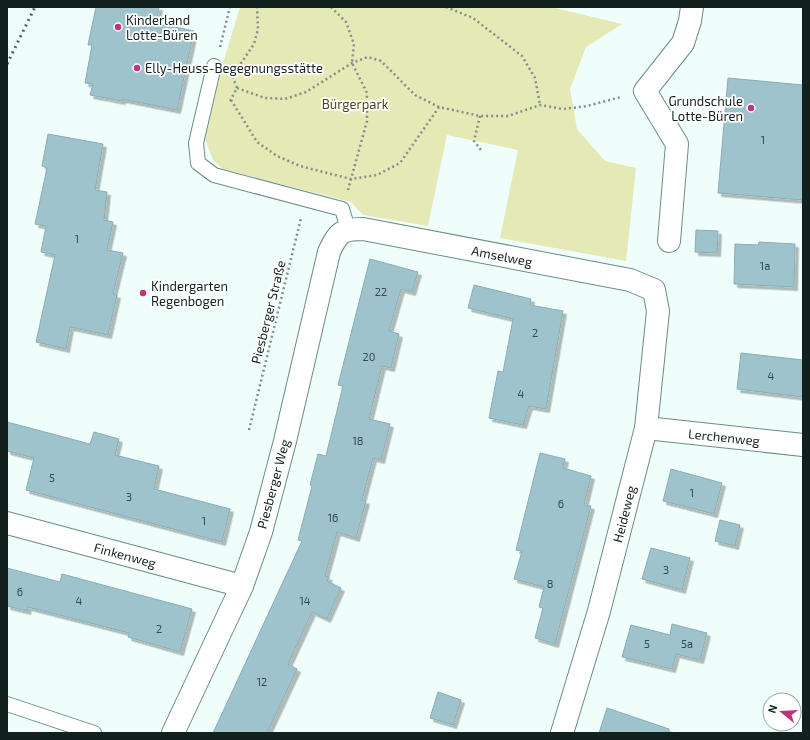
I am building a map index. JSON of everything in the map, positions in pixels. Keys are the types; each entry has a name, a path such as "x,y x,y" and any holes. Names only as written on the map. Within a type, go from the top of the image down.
{"street":[{"path":"669,240 676,144 645,91 683,43 690,21 692,7"},
{"name":"Amselweg","path":"345,219 363,229 630,280 654,290"},
{"name":"Piesberger Weg","path":"173,733 242,586 261,532 285,441 329,252 345,219"},
{"name":"Heideweg","path":"562,733 599,611 646,428 658,311 654,290"},
{"name":"Lerchenweg","path":"646,428 803,445"},
{"name":"Finkenweg","path":"7,523 242,586"}],"lane":[{"path":"214,66 196,143 198,163 214,175 305,200 345,219"},
{"path":"7,704 94,733"}],"path":[{"path":"214,66 230,7"},
{"path":"232,75 254,44 258,29 257,7"},
{"path":"331,7 346,22 354,44 352,63 367,93 367,121 351,179 345,219"},
{"path":"446,7 473,18 522,56 535,78 540,105"},
{"path":"237,88 265,98 285,99 306,92 352,63 368,57 381,61 415,95 439,107 480,116 508,116 540,105 563,109 587,106 645,91"},
{"path":"231,100 257,142 277,156 300,166 351,179 377,176 400,163 439,107"},
{"path":"480,116 474,141 481,150"},
{"name":"Piesberger Straße","path":"249,430 305,200"}],"green space":[{"name":"Bürgerpark","path":"240,7 551,7 622,24 586,47 570,89 577,129 605,161 636,168 626,261 500,238 518,150 447,135 428,226 363,215 351,202 223,169 213,160 205,139 224,60"}],"building":[{"name":"Elly-Heuss-Begegnungsstätte","path":"96,7 159,7 156,23 194,31 177,110 122,99 122,101 90,95 93,84 85,83 92,45 88,45"},
{"path":"728,78 803,85 803,200 718,193"},
{"path":"48,134 103,144 95,190 107,192 104,220 113,222 107,250 123,253 113,294 117,295 108,335 70,327 66,349 36,342 55,255 41,252 46,226 35,224 47,168 42,166"},
{"path":"696,230 718,231 717,253 695,252"},
{"path":"759,242 795,244 794,287 734,284 735,244 758,245"},
{"path":"370,259 418,272 412,292 401,289 389,331 399,334 391,368 382,366 369,419 390,424 381,460 373,458 362,500 366,501 356,538 337,532 325,576 329,577 327,581 341,588 327,619 312,612 288,664 297,669 267,733 213,733 302,541 298,540 312,486 310,485 318,454 326,456 343,386 338,385"},
{"path":"474,285 531,299 530,305 563,311 546,409 529,406 523,425 489,418 498,371 503,372 513,319 468,308"},
{"path":"741,353 803,360 803,397 737,389"},
{"path":"7,422 90,444 94,432 119,439 115,455 159,466 154,489 230,509 222,542 26,490 34,458 7,451"},
{"path":"540,453 565,459 563,468 591,476 584,505 591,506 555,644 535,638 543,608 539,607 544,587 514,579 522,551 516,550"},
{"path":"671,469 722,483 714,514 663,501"},
{"path":"720,520 740,525 735,546 715,541"},
{"path":"651,548 690,558 682,590 642,579"},
{"path":"7,568 60,582 62,574 192,609 180,652 128,637 129,633 28,607 27,611 7,606"},
{"path":"672,624 707,633 700,660 676,654 672,669 622,657 631,625 670,635"},
{"path":"438,692 461,700 453,725 430,718"},
{"path":"607,708 669,729 669,733 599,733"}],"railway":[{"path":"7,64 35,7"}],"place":[{"name":"Kinderland Lotte-Büren","path":"118,27"},
{"name":"Elly-Heuss-Begegnungsstätte","path":"137,68"},
{"name":"Grundschule Lotte-Büren","path":"751,108"},
{"name":"Kindergarten Regenbogen","path":"143,293"}]}
